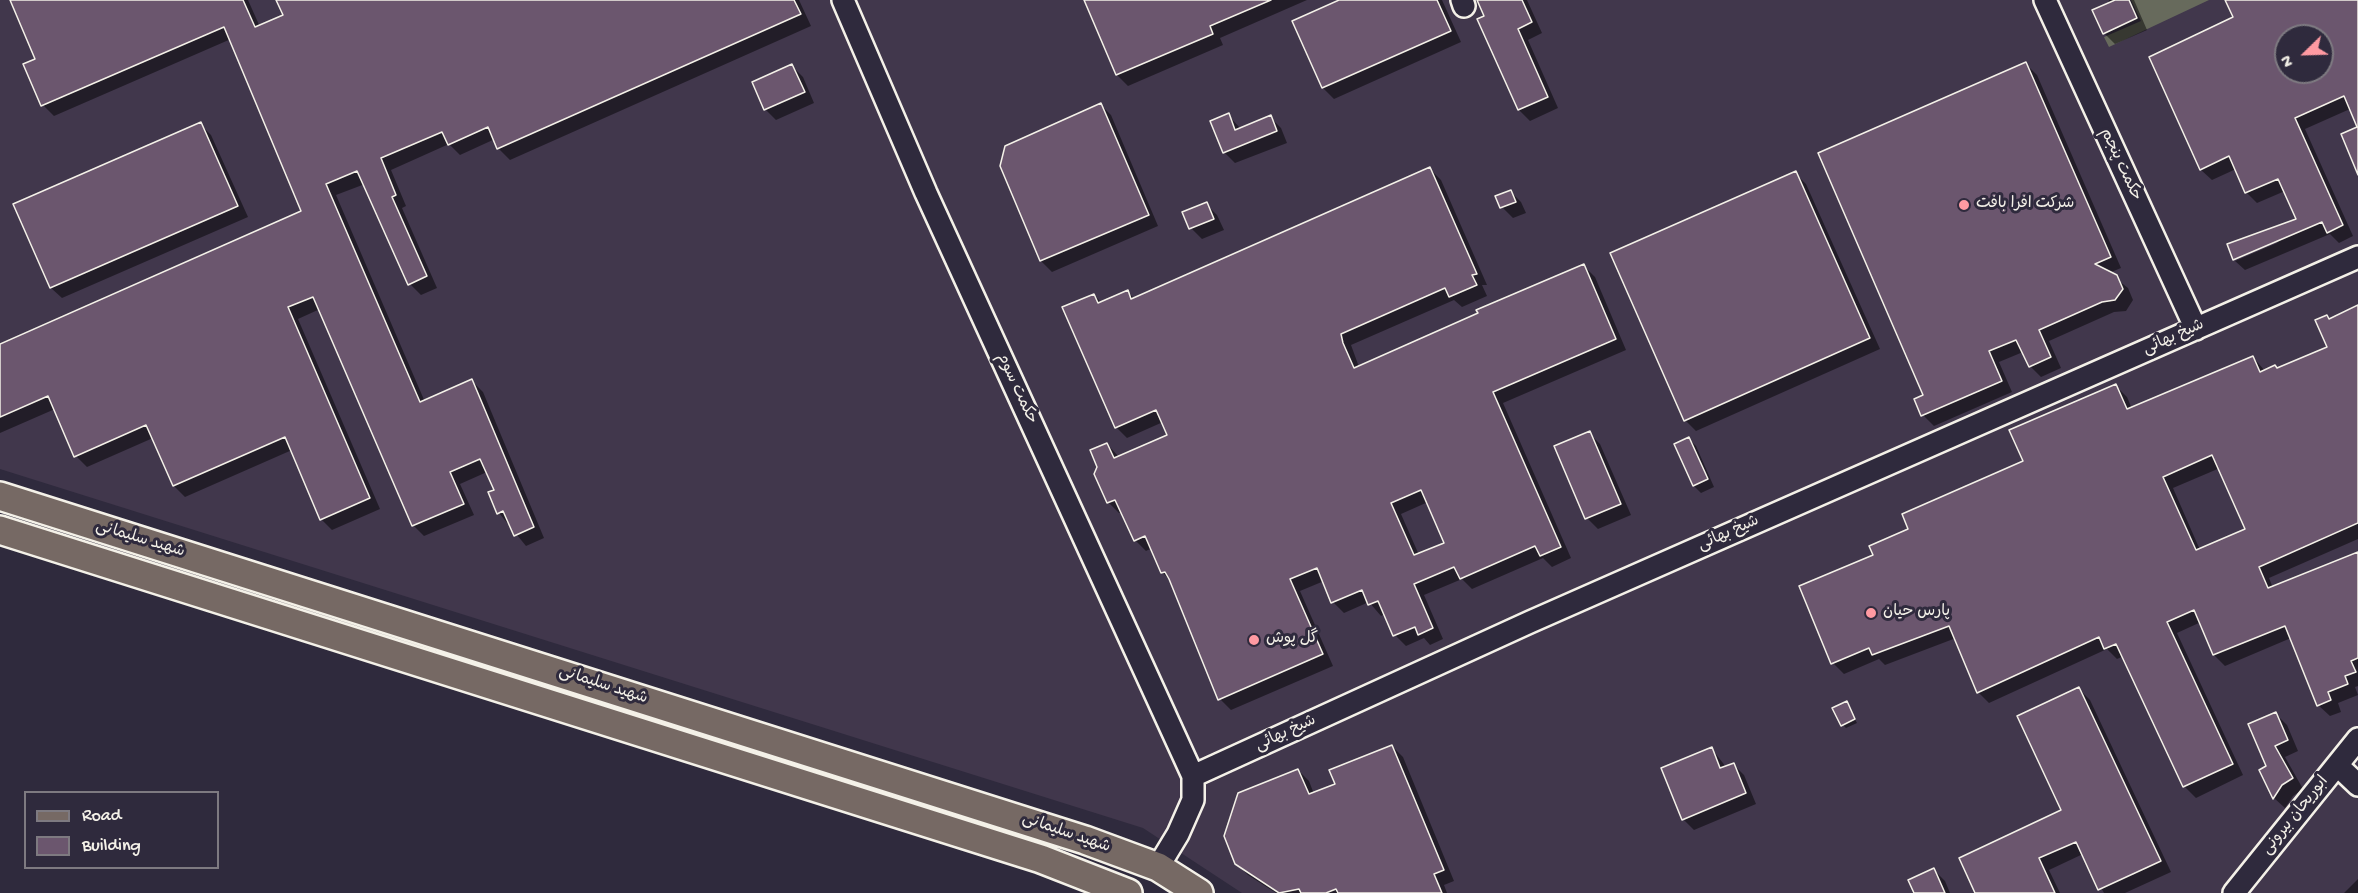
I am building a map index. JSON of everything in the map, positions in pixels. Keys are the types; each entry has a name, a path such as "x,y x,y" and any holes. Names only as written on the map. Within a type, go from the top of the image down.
{"main road":[{"name":"شهید سلیمانی","path":"0,496 1085,840 1158,867 1199,893"},
{"name":"شهید سلیمانی","path":"0,530 1041,859 1128,893"}],"street":[{"name":"حکمت سوم","path":"843,0 926,193 1193,776"},
{"name":"حکمت پنجم","path":"2044,0 2196,329"},
{"name":"شیخ بهائی","path":"1193,776 1530,622 2358,257"},
{"name":"ابوریحان بیرونی","path":"2234,893 2358,739"},
{"path":"2337,765 2358,784"},
{"path":"1158,867 1178,834 1193,800 1193,776"}],"shaded area":[{"path":"0,0 2358,0 2358,893 1242,893 1143,828 0,469"}],"green space":[{"path":"2131,0 2209,0 2109,47 2104,37 2141,21"}],"building":[{"path":"10,0 243,0 255,27 283,15 276,0 794,0 801,14 497,149 488,127 448,145 442,132 381,158 396,195 392,197 427,276 408,285 357,171 326,184 420,402 472,379 534,527 514,536 503,511 497,514 488,492 494,490 480,459 450,472 464,504 412,526 313,297 288,307 370,498 320,520 285,437 173,486 146,425 74,457 48,396 0,417 0,344 301,211 224,27 41,106 23,64 35,59"},
{"path":"1084,0 1271,0 1210,26 1213,34 1116,75"},
{"path":"1339,0 1437,0 1451,31 1322,88 1292,21"},
{"path":"1477,0 1522,0 1532,22 1518,29 1548,97 1518,110 1477,19 1484,16"},
{"path":"2115,0 2129,0 2137,18 2103,34 2092,10"},
{"path":"2225,0 2358,0 2358,175 2341,134 2357,127 2344,96 2295,118 2343,225 2327,233 2322,222 2233,260 2227,244 2296,219 2278,179 2245,193 2229,156 2200,170 2149,57 2233,17"},
{"name":"شرکت افرا بافت","path":"2026,62 2111,257 2095,264 2117,275 2123,289 2115,300 2102,302 2039,330 2051,357 2029,367 2016,340 1989,351 2002,381 1921,416 1914,399 1923,395 1818,153"},
{"path":"792,64 805,92 764,110 752,82"},
{"path":"1101,103 1149,215 1040,261 1000,166 1005,146"},
{"path":"1229,113 1235,130 1271,115 1277,131 1223,153 1210,121"},
{"path":"201,122 238,206 50,288 13,204"},
{"path":"1430,167 1477,274 1472,275 1477,285 1449,297 1445,288 1341,334 1343,343 1354,368 1478,313 1476,310 1584,264 1616,339 1493,392 1561,547 1540,556 1535,546 1460,579 1454,567 1414,584 1433,628 1418,635 1415,627 1393,636 1378,601 1368,605 1362,590 1331,603 1317,568 1290,579 1323,654 1218,700 1169,579 1165,572 1161,573 1145,536 1134,541 1115,500 1107,503 1094,474 1097,467 1090,450 1107,443 1114,458 1167,435 1156,410 1115,428 1062,307 1094,294 1098,303 1128,290 1131,299","holes":["1421,490 1444,543 1414,555 1391,503"]},
{"path":"1796,171 1870,338 1684,421 1610,253"},
{"path":"1511,190 1516,202 1500,208 1495,196"},
{"path":"1207,202 1214,219 1189,229 1182,212"},
{"path":"2358,305 2358,523 2259,567 2268,588 2358,552 2358,658 2351,661 2356,672 2345,676 2348,684 2328,692 2331,700 2317,706 2285,626 2213,655 2194,610 2167,622 2233,764 2183,787 2116,644 2104,649 2099,637 1977,693 1949,626 1872,655 1869,648 1831,664 1799,586 1873,555 1869,546 1908,529 1902,514 2023,461 2009,430 2116,384 2127,409 2253,356 2260,372 2275,365 2277,368 2327,347 2315,320 2327,315 2329,319","holes":["2212,455 2245,529 2196,550 2163,477"]},
{"path":"1590,431 1621,504 1585,519 1554,446"},
{"path":"1689,437 1708,479 1693,486 1674,444"},
{"path":"2079,687 2161,861 2098,890 2076,842 2039,858 2055,893 1975,893 1959,858 2061,810 2017,716"},
{"path":"1847,701 1855,719 1841,726 1832,708"},
{"path":"2276,712 2288,740 2275,746 2293,778 2282,785 2273,799 2259,770 2266,766 2248,724"},
{"path":"1392,745 1444,870 1434,874 1442,893 1338,893 1336,889 1326,893 1301,893 1299,889 1279,893 1235,864 1224,836 1238,793 1298,769 1309,794 1335,784 1329,770"},
{"path":"1712,747 1720,768 1734,763 1746,793 1682,820 1661,768"},
{"path":"1934,868 1945,893 1914,893 1908,880"}],"place":[{"name":"شرکت افرا بافت","path":"1964,205"},
{"name":"پارس حیان","path":"1871,613"},
{"name":"گل پوش","path":"1254,640"}]}
